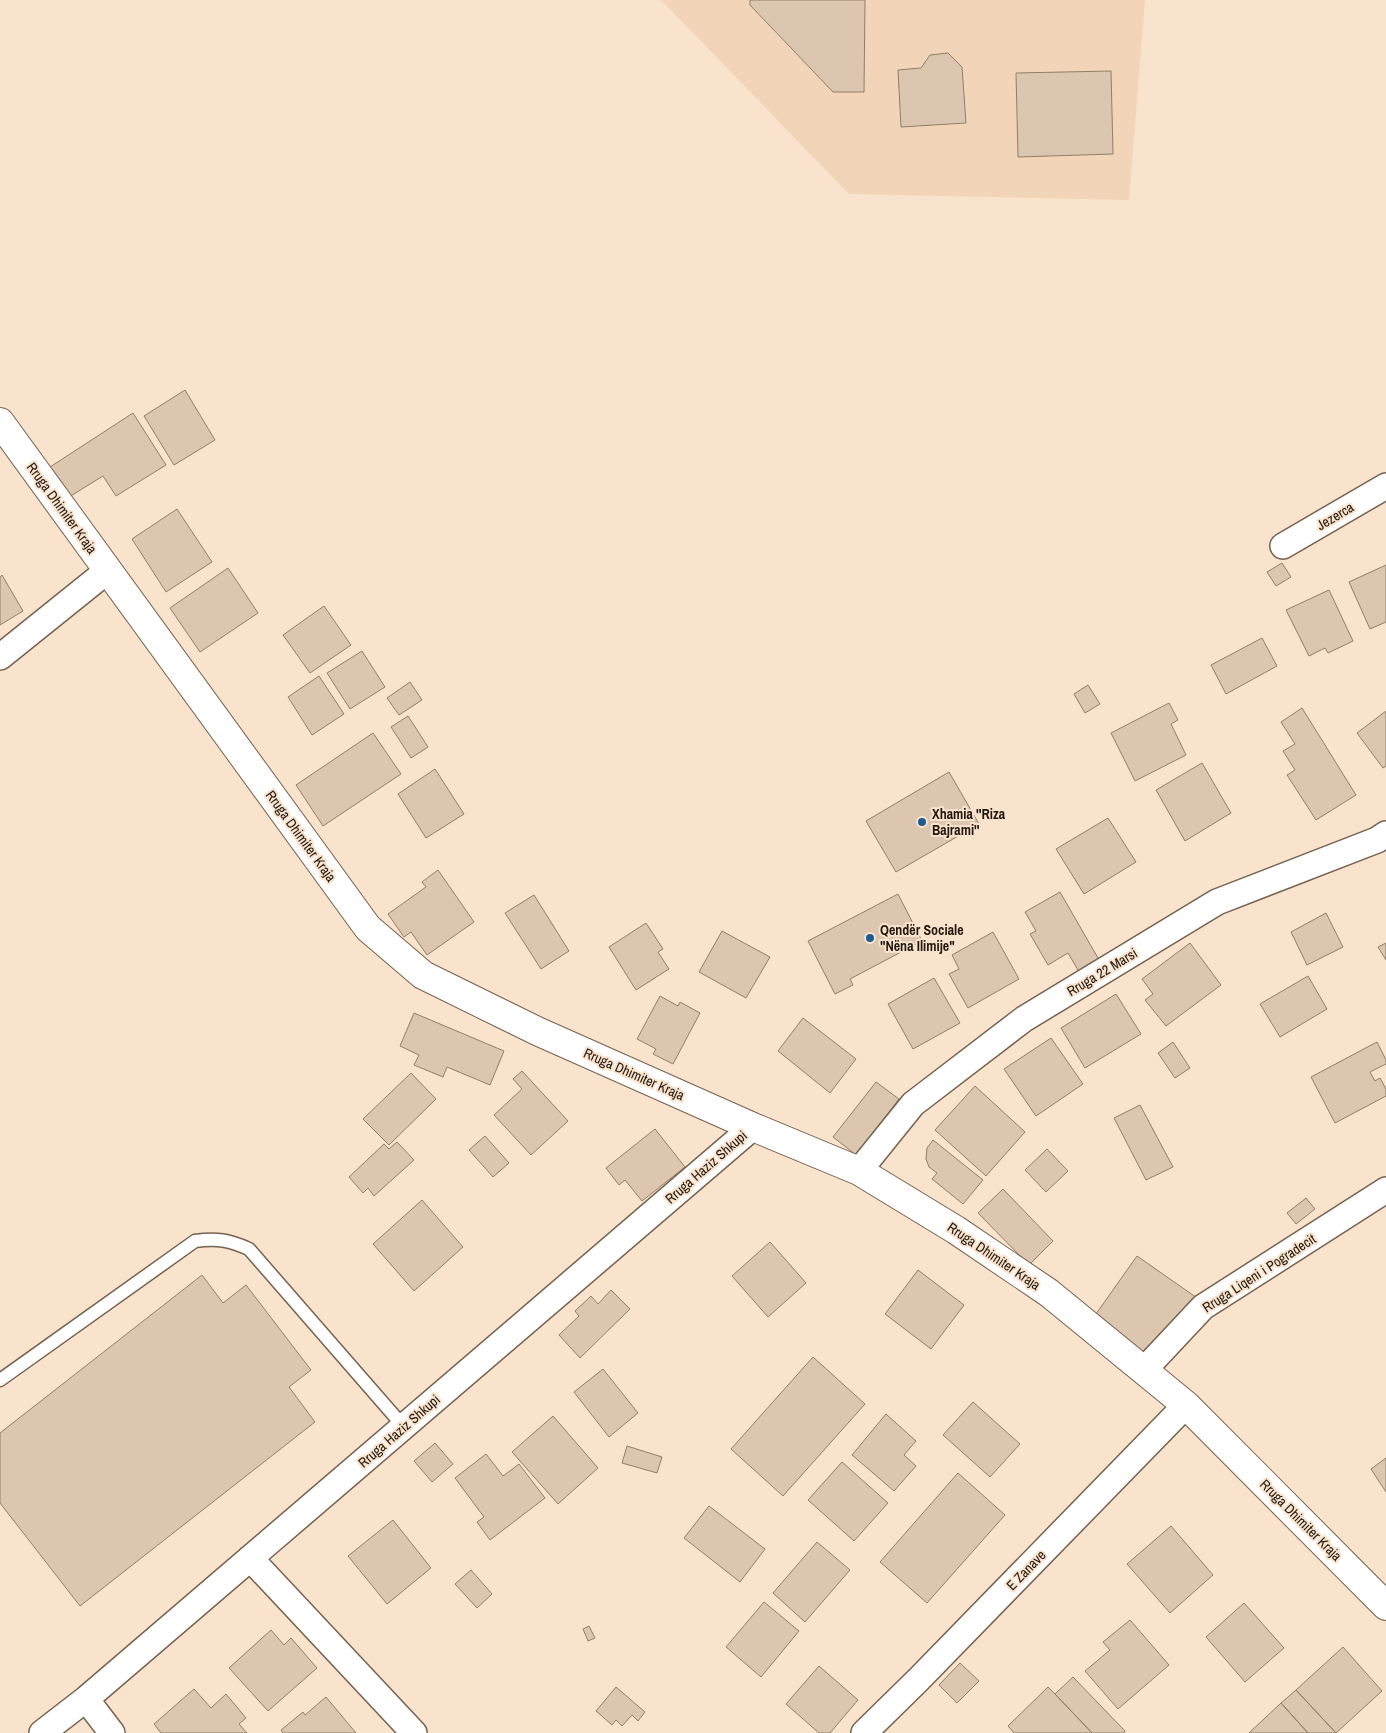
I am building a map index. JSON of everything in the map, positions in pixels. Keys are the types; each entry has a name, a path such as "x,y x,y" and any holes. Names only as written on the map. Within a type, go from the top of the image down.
{"street":[{"name":"Rruga Dhimiter Kraja","path":"0,422 368,928 416,970 537,1031 753,1127 859,1171 956,1230 1049,1293 1186,1404 1386,1606"},
{"name":"Jezerca","path":"1284,546 1386,486"},
{"path":"0,657 107,571"},
{"name":"Rruga 22 Marsi","path":"859,1171 913,1104 1024,1019 1217,902 1378,840 1386,834"},
{"name":"Rruga Haziz Shkupi","path":"42,1733 86,1699 753,1127"},
{"name":"Rruga Liqeni i Pogradecit","path":"1144,1370 1203,1307 1386,1190"},
{"name":"E Zanave","path":"864,1733 926,1672 1186,1404"},
{"path":"250,1558 414,1733"},
{"path":"86,1699 112,1733"}],"lane":[{"path":"0,1380 195,1241 214,1239 231,1241 249,1249 404,1427"}],"shaded area":[{"path":"661,0 1145,0 1129,200 849,194"}],"building":[{"path":"750,0 865,0 864,92 833,92 750,5"},
{"path":"948,53 962,67 966,123 901,127 898,70 921,68 930,55"},
{"path":"1111,71 1113,154 1018,157 1016,73"},
{"path":"185,390 215,440 174,465 144,416"},
{"path":"133,413 166,465 116,496 103,476 69,497 50,467"},
{"path":"177,509 212,562 166,592 132,539"},
{"path":"1282,563 1291,577 1276,586 1267,572"},
{"path":"1386,565 1386,622 1370,629 1349,582"},
{"path":"228,568 258,613 200,652 170,608"},
{"path":"2,575 23,611 0,625 0,577"},
{"path":"1329,590 1353,641 1328,653 1325,648 1309,656 1286,610"},
{"path":"324,606 351,645 310,673 283,635"},
{"path":"1262,638 1277,666 1226,694 1211,665"},
{"path":"362,651 385,687 350,709 327,673"},
{"path":"319,676 344,714 312,735 288,697"},
{"path":"410,682 422,700 399,715 387,698"},
{"path":"1088,685 1100,704 1085,713 1074,694"},
{"path":"1169,703 1178,720 1171,724 1186,755 1135,781 1111,733"},
{"path":"1302,708 1356,795 1316,820 1287,775 1295,770 1283,751 1295,744 1281,722"},
{"path":"1386,711 1386,766 1383,768 1357,733"},
{"path":"408,716 428,747 411,758 391,727"},
{"path":"373,733 401,774 323,826 296,785"},
{"path":"1202,763 1231,813 1185,841 1156,790"},
{"path":"435,769 464,814 426,838 398,794"},
{"name":"Xhamia ''Riza Bajrami''","path":"949,772 979,824 896,872 866,821"},
{"path":"1108,818 1136,862 1084,894 1056,849"},
{"path":"438,870 474,922 427,955 411,932 404,937 388,914 426,887 422,882"},
{"path":"1060,892 1102,965 1082,977 1068,953 1048,965 1030,934 1036,931 1025,912"},
{"path":"898,894 922,941 850,979 853,985 835,994 808,941"},
{"path":"534,895 569,951 541,969 505,913"},
{"path":"1326,913 1343,947 1307,965 1291,932"},
{"path":"646,923 663,949 658,952 669,969 636,990 609,947"},
{"path":"722,931 770,957 746,998 699,972"},
{"path":"993,932 1019,979 968,1008 949,974 959,969 952,955"},
{"path":"1190,943 1221,985 1166,1026 1145,1000 1153,994 1142,979"},
{"path":"1386,943 1386,960 1378,947"},
{"path":"1308,976 1327,1009 1280,1037 1260,1004"},
{"path":"934,978 960,1023 913,1049 888,1004"},
{"path":"1116,994 1141,1034 1085,1068 1061,1028"},
{"path":"660,996 678,1006 680,1002 700,1013 673,1064 653,1054 656,1049 637,1039"},
{"path":"414,1013 504,1051 490,1085 447,1067 443,1077 414,1065 419,1055 400,1046"},
{"path":"803,1018 856,1059 830,1093 778,1051"},
{"path":"1051,1038 1083,1084 1036,1116 1004,1069"},
{"path":"1173,1042 1190,1068 1175,1078 1158,1053"},
{"path":"1377,1042 1386,1060 1386,1064 1370,1072 1375,1081 1380,1078 1386,1089 1386,1096 1335,1123 1311,1077"},
{"path":"522,1071 568,1121 531,1155 494,1115 522,1089 513,1079"},
{"path":"411,1073 436,1099 389,1145 363,1119"},
{"path":"876,1082 899,1099 856,1155 833,1137"},
{"path":"975,1086 1025,1132 986,1176 935,1130"},
{"path":"1140,1105 1173,1167 1146,1180 1114,1118"},
{"path":"655,1129 685,1167 642,1201 625,1180 619,1185 606,1168"},
{"path":"485,1136 509,1163 493,1177 469,1150"},
{"path":"933,1140 983,1180 963,1204 932,1179 937,1173 929,1167 926,1159 927,1148"},
{"path":"397,1142 414,1160 374,1196 368,1188 363,1193 349,1177 384,1144 389,1149"},
{"path":"1047,1149 1068,1171 1046,1192 1025,1170"},
{"path":"1003,1189 1053,1241 1029,1265 978,1213"},
{"path":"1306,1198 1315,1209 1296,1224 1287,1213"},
{"path":"422,1200 463,1247 414,1291 373,1244"},
{"path":"770,1242 806,1283 768,1317 732,1276"},
{"path":"1137,1256 1200,1300 1138,1356 1091,1321"},
{"path":"918,1270 964,1305 931,1349 885,1314"},
{"path":"202,1275 223,1303 246,1285 311,1370 289,1387 315,1422 80,1606 0,1503 0,1433"},
{"path":"611,1290 630,1309 580,1358 559,1335 579,1316 575,1311 591,1296 598,1304"},
{"path":"813,1357 865,1404 783,1496 731,1449"},
{"path":"603,1369 638,1413 609,1437 574,1392"},
{"path":"973,1402 1020,1444 990,1477 943,1435"},
{"path":"886,1414 916,1441 904,1455 916,1466 894,1491 852,1455"},
{"path":"553,1416 598,1468 558,1504 512,1452"},
{"path":"435,1443 453,1464 432,1482 414,1461"},
{"path":"627,1446 662,1457 657,1473 622,1463"},
{"path":"486,1454 503,1476 519,1464 545,1498 490,1540 477,1522 484,1517 455,1478"},
{"path":"1386,1458 1386,1492 1371,1469"},
{"path":"842,1462 888,1503 854,1541 808,1500"},
{"path":"958,1473 1005,1515 927,1603 880,1562"},
{"path":"709,1506 765,1549 740,1582 684,1538"},
{"path":"393,1520 431,1568 387,1604 348,1556"},
{"path":"1171,1526 1213,1575 1170,1613 1127,1564"},
{"path":"817,1542 850,1570 805,1622 773,1593"},
{"path":"471,1570 492,1594 477,1608 455,1584"},
{"path":"764,1602 799,1631 761,1677 726,1647"},
{"path":"1244,1603 1284,1648 1245,1682 1206,1637"},
{"path":"1130,1620 1169,1665 1118,1709 1085,1671 1110,1650 1103,1642"},
{"path":"589,1626 595,1638 588,1641 583,1629"},
{"path":"271,1630 284,1645 291,1638 317,1668 268,1711 229,1668"},
{"path":"1343,1647 1382,1691 1336,1733 1296,1690"},
{"path":"960,1663 979,1681 957,1703 939,1685"},
{"path":"819,1666 858,1700 830,1733 819,1733 786,1704"},
{"path":"1073,1677 1125,1731 1124,1733 1092,1733 1055,1694"},
{"path":"616,1687 645,1712 638,1721 632,1715 622,1726 616,1720 612,1725 596,1711"},
{"path":"1048,1687 1092,1733 1014,1733 1008,1726"},
{"path":"194,1689 211,1708 226,1694 246,1718 239,1724 247,1733 161,1733 154,1724"},
{"path":"1296,1690 1336,1733 1308,1733 1281,1703"},
{"path":"326,1697 356,1733 283,1733 281,1730 303,1712 305,1715"},
{"path":"1281,1703 1308,1733 1249,1733"}],"place":[{"name":"Xhamia ''Riza Bajrami''","path":"922,822"},
{"name":"Qendër Sociale \"Nëna Ilimije\"","path":"870,938"}]}
